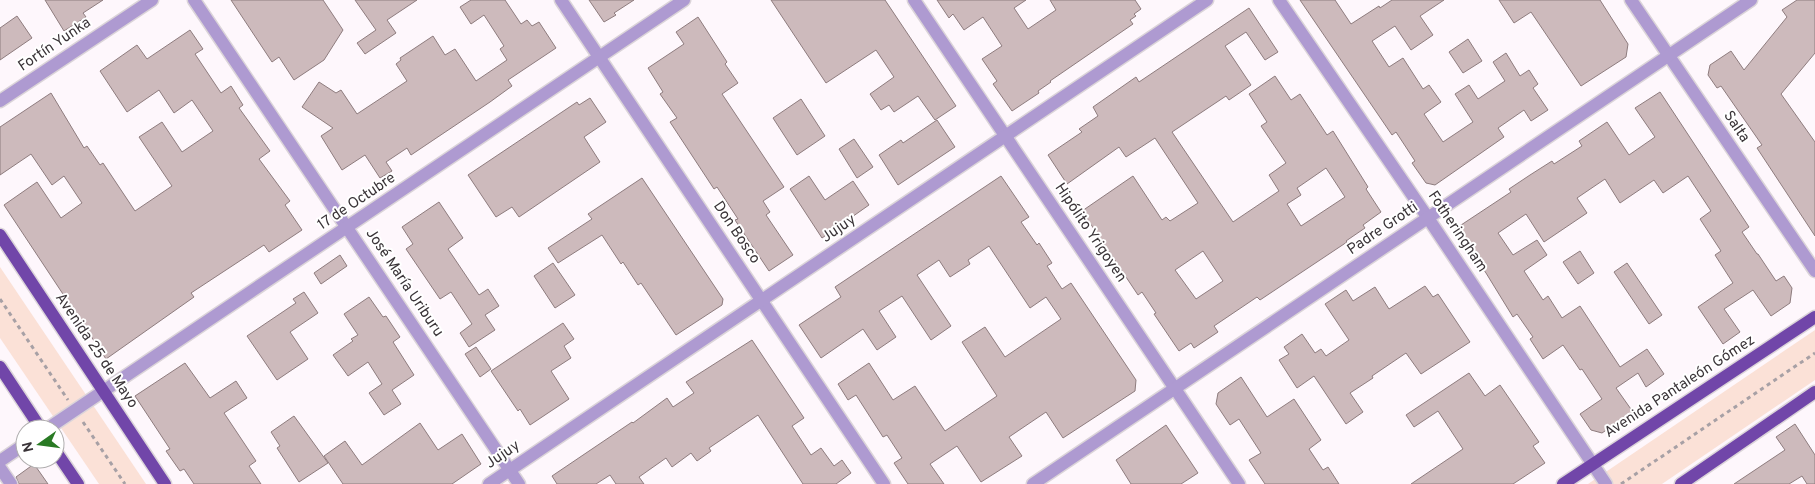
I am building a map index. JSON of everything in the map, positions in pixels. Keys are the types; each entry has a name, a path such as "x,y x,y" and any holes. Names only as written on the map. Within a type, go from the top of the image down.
{"main road":[{"name":"Avenida 25 de Mayo","path":"0,235 165,484"},
{"name":"Avenida Pantaleón Gómez","path":"1563,484 1815,317"},
{"path":"0,368 34,419"},
{"path":"1681,484 1815,392"},
{"path":"65,467 74,483"}],"street":[{"name":"Fortín Yunka","path":"0,101 152,0"},
{"name":"José María Uriburu","path":"194,0 519,484"},
{"name":"Don Bosco","path":"561,0 884,484"},
{"name":"17 de Octubre","path":"62,419 684,0"},
{"name":"Hipólito Yrigoyen","path":"914,0 1238,484"},
{"name":"Jujuy","path":"489,484 1207,0"},
{"name":"Fotheringham","path":"1279,0 1606,484"},
{"name":"Salta","path":"1631,0 1815,271"},
{"name":"Padre Grotti","path":"1033,484 1751,0"},
{"path":"0,461 15,451"},
{"path":"0,468 11,484"}],"path":[{"path":"0,299 125,484"},
{"path":"1621,484 1815,353"}],"shaded area":[{"path":"0,267 146,484 99,484 65,434 65,419 55,419 0,338"},
{"path":"1815,330 1815,380 1662,484 1588,484"}],"building":[{"path":"45,0 103,0 83,13 86,17 64,31"},
{"path":"231,0 323,0 343,30 324,60 294,80 279,57 272,62"},
{"path":"355,0 417,0 387,20 396,33 365,54 357,43 376,30"},
{"path":"471,0 505,0 521,24 527,20 532,26 539,22 556,48 508,80 512,86 411,155 407,148 386,162 392,171 380,178 365,155 342,170 321,136 333,128 302,107 319,82 336,93 341,90 357,114 407,81 396,64 401,60 400,58 433,36 445,55 455,49 476,81 507,60 500,49 504,46 484,15 471,24 460,7"},
{"path":"589,0 634,0 604,22"},
{"path":"771,0 885,0 956,106 935,120 918,96 894,112 889,105 881,110 870,94 894,77 876,50 826,83"},
{"path":"937,0 1026,0 1014,8 1028,29 1056,10 1050,0 1135,0 1141,9 1130,20 1133,24 1050,81 1038,91 1039,93 1012,111 993,84 997,81 982,59 1002,46 983,17 964,30 953,14 949,18"},
{"path":"1300,0 1335,0 1351,24 1392,0 1444,0 1420,16 1433,35 1411,50 1395,26 1372,41 1389,67 1403,58 1423,89 1429,85 1441,102 1424,114 1443,142 1473,122 1455,94 1469,85 1478,99 1505,81 1493,62 1506,53 1520,76 1529,70 1538,84 1533,88 1548,110 1531,121 1524,110 1498,128 1504,137 1435,185 1426,183 1412,163 1415,161 1396,132 1392,135"},
{"path":"1499,0 1600,0 1628,44 1626,57 1581,86 1531,12 1514,23"},
{"path":"1797,0 1815,0 1815,53 1781,94 1815,142 1815,236 1757,148 1762,145 1721,86 1717,88 1708,75 1710,65 1731,51 1744,70 1787,17 1782,10"},
{"path":"1249,8 1278,52 1265,60 1246,32 1225,46 1251,85 1229,100 1226,96 1172,132 1233,222 1279,191 1269,175 1286,163 1261,126 1267,122 1249,94 1275,76 1291,100 1300,94 1327,135 1333,131 1368,187 1366,189 1381,212 1363,225 1365,228 1347,242 1260,300 1257,297 1214,326 1218,332 1194,348 1191,343 1179,351 1154,314 1156,313 1142,292 1138,295 1082,211 1133,176 1162,220 1166,217 1170,221 1198,203 1155,138 1126,157 1119,147 1067,184 1048,155 1082,132 1079,129 1098,116 1093,107 1136,77 1139,82","holes":["1326,168 1345,197 1301,226 1287,204 1301,195 1297,188","1203,251 1223,281 1196,299 1175,270"]},
{"path":"17,16 32,38 0,60 0,28"},
{"path":"698,17 738,83 722,94 784,187 763,201 770,212 766,215 793,255 769,271 735,220 738,219 717,187 714,189 670,122 677,118 660,94 663,92 648,68 684,44 676,32"},
{"path":"190,30 203,49 195,54 221,93 231,86 243,105 239,108 270,151 259,159 290,201 285,205 302,230 269,252 264,245 191,293 194,297 106,359 4,205 37,182 61,218 82,203 64,176 52,185 31,154 0,175 0,127 51,93 84,148 87,146 100,165 103,163 135,211 172,186 139,137 162,122 182,152 213,131 192,100 174,113 159,90 127,112 100,71 137,45 147,59"},
{"path":"1468,39 1482,61 1463,73 1449,52"},
{"path":"1660,92 1749,227 1742,232 1776,281 1784,276 1792,288 1790,303 1771,316 1753,290 1724,309 1740,332 1723,344 1698,307 1733,283 1715,255 1721,251 1700,219 1711,211 1688,176 1663,193 1654,180 1620,203 1605,179 1577,198 1587,213 1544,242 1526,214 1498,233 1513,255 1537,240 1547,255 1524,271 1543,300 1548,296 1562,318 1580,306 1620,367 1647,349 1664,374 1646,387 1638,373 1616,388 1633,412 1602,433 1591,430 1580,414 1602,399 1582,369 1580,370 1563,345 1543,359 1530,339 1533,337 1517,314 1513,317 1486,273 1455,229 1511,192 1509,189 1530,175 1552,161 1554,164 1582,146 1579,141 1607,122 1629,155 1655,137 1635,108"},
{"path":"590,98 606,122 584,137 600,162 519,217 512,207 496,217 468,175 577,102 579,105"},
{"path":"801,99 825,136 797,155 773,118"},
{"path":"937,120 955,147 898,185 879,155 901,140 903,143"},
{"path":"854,139 873,167 857,178 839,149"},
{"path":"809,176 825,200 853,181 869,205 822,238 790,189"},
{"path":"1001,176 1029,217 1021,222 1037,245 1039,243 1052,263 1047,266 1062,289 1071,283 1136,380 1135,391 1063,438 1046,412 1009,437 1022,456 981,482 957,446 930,464 944,484 908,484 894,463 902,458 887,435 883,437 856,395 848,400 838,384 869,363 893,400 915,386 945,431 997,396 962,342 985,327 1005,357 1061,319 1046,297 1030,308 989,246 968,260 970,264 950,277 939,260 917,275 951,326 931,340 902,296 879,311 896,337 877,350 863,329 821,358 799,325 841,297 835,287"},
{"path":"642,178 723,299 722,305 676,335 641,283 638,285 623,262 621,264 602,235 558,263 548,248 592,219 588,214"},
{"path":"439,202 463,238 448,249 479,295 488,289 499,306 485,315 495,330 469,347 460,333 472,324 451,292 440,299 406,249 413,244 402,227"},
{"path":"1580,251 1594,273 1578,284 1563,262"},
{"path":"340,255 347,266 321,284 314,273"},
{"path":"553,263 575,295 555,308 534,276"},
{"path":"1627,263 1662,315 1649,324 1614,272"},
{"path":"1425,286 1433,297 1438,294 1470,342 1421,374 1406,353 1350,393 1363,412 1346,424 1314,376 1297,388 1279,360 1289,354 1284,347 1302,334 1315,353 1321,349 1326,356 1349,340 1325,304 1346,290 1353,301 1375,287 1389,309"},
{"path":"304,292 318,313 290,332 308,359 277,380 247,336 296,303 293,299"},
{"path":"369,297 383,317 386,316 400,337 393,342 414,375 392,390 401,404 384,415 369,393 382,384 368,362 348,376 333,355 353,341 351,339 358,335 344,314"},
{"path":"563,323 574,339 564,346 571,358 551,371 569,399 530,425 520,409 518,411 491,371"},
{"path":"752,340 804,418 792,426 811,455 821,448 834,466 842,460 851,473 836,484 803,484 758,415 709,448 711,451 697,461 691,453 672,467 666,458 639,477 644,484 616,484 610,475 596,484 557,484 552,476 633,423 667,398 673,407 694,393 686,382"},
{"path":"476,347 491,369 480,377 465,354"},
{"path":"185,363 210,398 236,381 247,398 224,413 256,461 249,466 261,484 194,484 184,469 180,471 166,451 170,449 135,396"},
{"path":"1469,373 1485,396 1500,385 1539,442 1533,446 1545,463 1513,484 1411,484 1463,449 1438,411 1414,427 1406,415"},
{"path":"1241,377 1267,417 1294,399 1321,440 1309,449 1323,470 1328,467 1339,484 1265,484 1249,460 1261,453 1239,419 1230,425 1216,404 1218,393"},
{"path":"294,416 328,463 299,482 277,448 280,446 271,432"},
{"path":"420,423 438,450 462,434 481,464 452,484 343,484 324,456 345,441 362,465"},
{"path":"1795,424 1815,455 1815,484 1807,484 1802,476 1789,484 1734,484 1785,450 1776,437"},
{"path":"1166,425 1198,473 1181,484 1131,484 1116,460"},
{"path":"27,469 38,469 48,484 19,484 16,477"}]}
